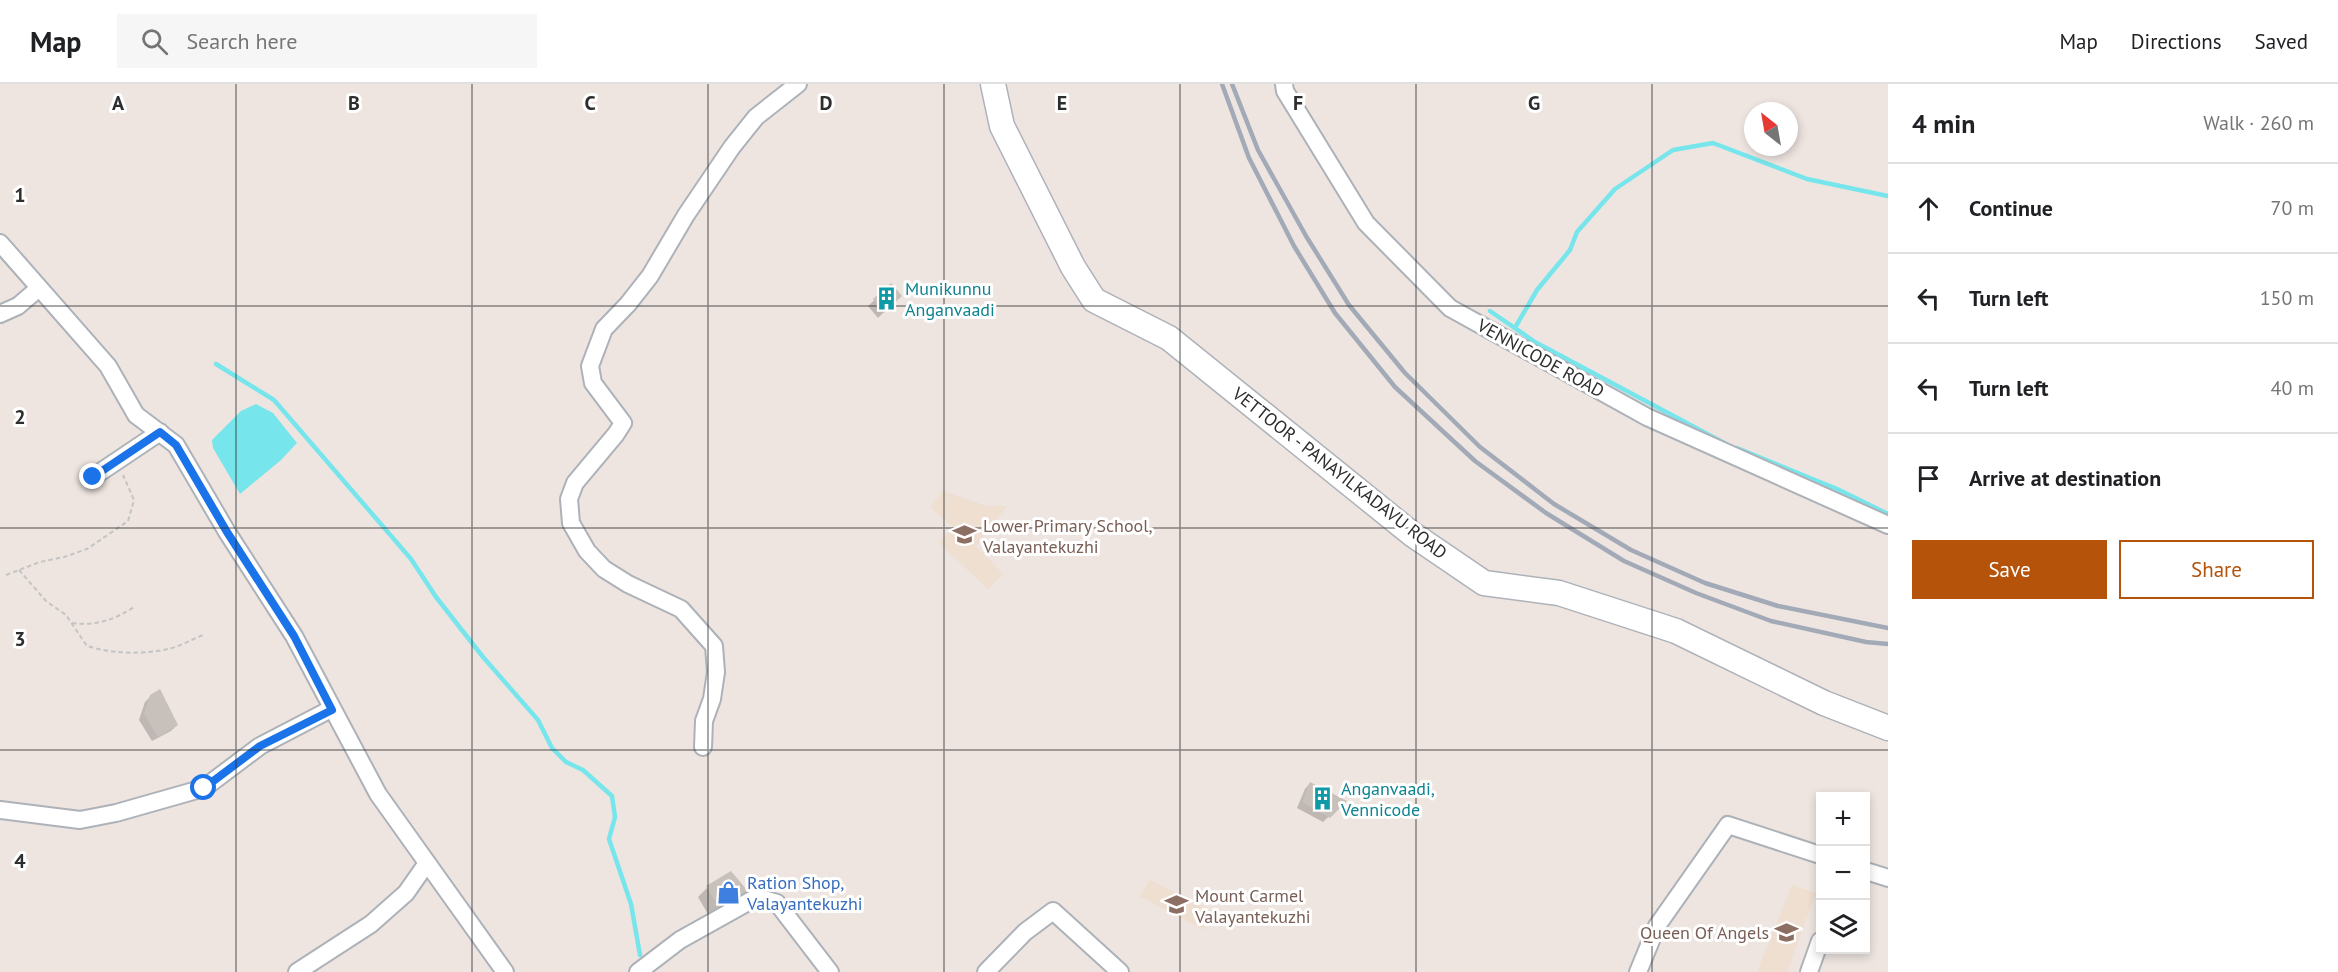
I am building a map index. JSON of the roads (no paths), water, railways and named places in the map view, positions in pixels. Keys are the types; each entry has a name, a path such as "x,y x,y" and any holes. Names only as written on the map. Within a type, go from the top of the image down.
{"main road":[{"name":"VETTOOR - PANAYILKADAVU ROAD","path":"993,84 1002,126 1073,267 1094,300 1169,338 1412,534 1484,583 1559,593 1676,631 1824,703 1888,728"}],"street":[{"path":"703,747 704,721 712,699 715,681 714,646 681,609 604,570 587,551 571,523 569,499 575,483 623,423 593,383 590,366 604,329 650,276 686,215 732,147 756,117 798,84"},
{"name":"VENNICODE ROAD","path":"1284,84 1285,91 1366,223 1450,308 1647,417 1888,525"},
{"path":"0,243 108,366 136,415 176,445 227,532 294,636 378,794 505,972"},
{"path":"0,314 18,306 39,288"},
{"path":"93,477 160,432"},
{"path":"0,810 80,820 116,813 204,788 260,746 332,710"},
{"path":"1638,972 1657,926 1728,825 1816,853"},
{"path":"297,972 371,924 406,893 427,863"},
{"path":"1870,872 1888,878"},
{"path":"638,972 680,940 757,897 777,903 830,972"},
{"path":"986,972 1025,932 1053,911 1120,972"},
{"path":"1809,972 1816,954"}],"water":[{"path":"256,404 273,413 297,443 281,460 240,494 213,448 212,440 241,411"}],"waterway":[{"path":"1516,326 1537,290 1570,250 1577,232 1615,189 1673,150 1713,143 1807,179 1888,196"},
{"path":"1490,311 1535,342 1726,444"},
{"path":"216,364 274,400 411,559 436,597 483,657 538,720 552,748 566,762 583,770 612,796 615,817 609,839 631,904 640,955"},
{"path":"1737,448 1837,489 1888,514"}],"railway":[{"path":"1222,84 1249,158 1294,246 1335,313 1395,387 1475,461 1546,513 1624,561 1696,593 1771,621 1866,642 1888,644"},
{"path":"1232,84 1258,150 1306,236 1349,305 1405,373 1480,447 1554,504 1631,550 1705,583 1778,606 1888,628"}],"place":[{"name":"Munikunnu Anganvaadi","path":"887,298"},
{"name":"Lower Primary School, Valayantekuzhi","path":"965,535"},
{"name":"Anganvaadi, Vennicode","path":"1323,798"},
{"name":"Ration Shop, Valayantekuzhi","path":"729,892"},
{"name":"Mount Carmel Valayantekuzhi","path":"1177,905"},
{"name":"Queen Of Angels","path":"1787,932"}]}
